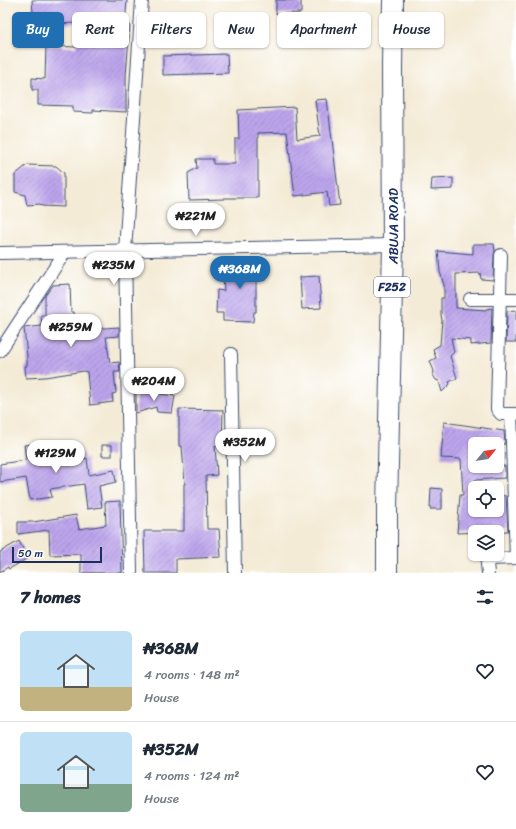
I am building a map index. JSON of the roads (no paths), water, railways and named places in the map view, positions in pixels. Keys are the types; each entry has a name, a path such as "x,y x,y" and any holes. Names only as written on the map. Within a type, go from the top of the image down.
{"main road":[{"name":"ABUJA ROAD","path":"387,573 393,244 393,0"}],"street":[{"path":"132,573 125,251 142,0"},
{"path":"0,253 393,244"},
{"path":"0,350 65,252"},
{"path":"488,573 487,564 491,559 516,558 513,414 501,414 497,408 501,255"},
{"path":"470,299 516,299"},
{"path":"231,354 235,573"}]}
